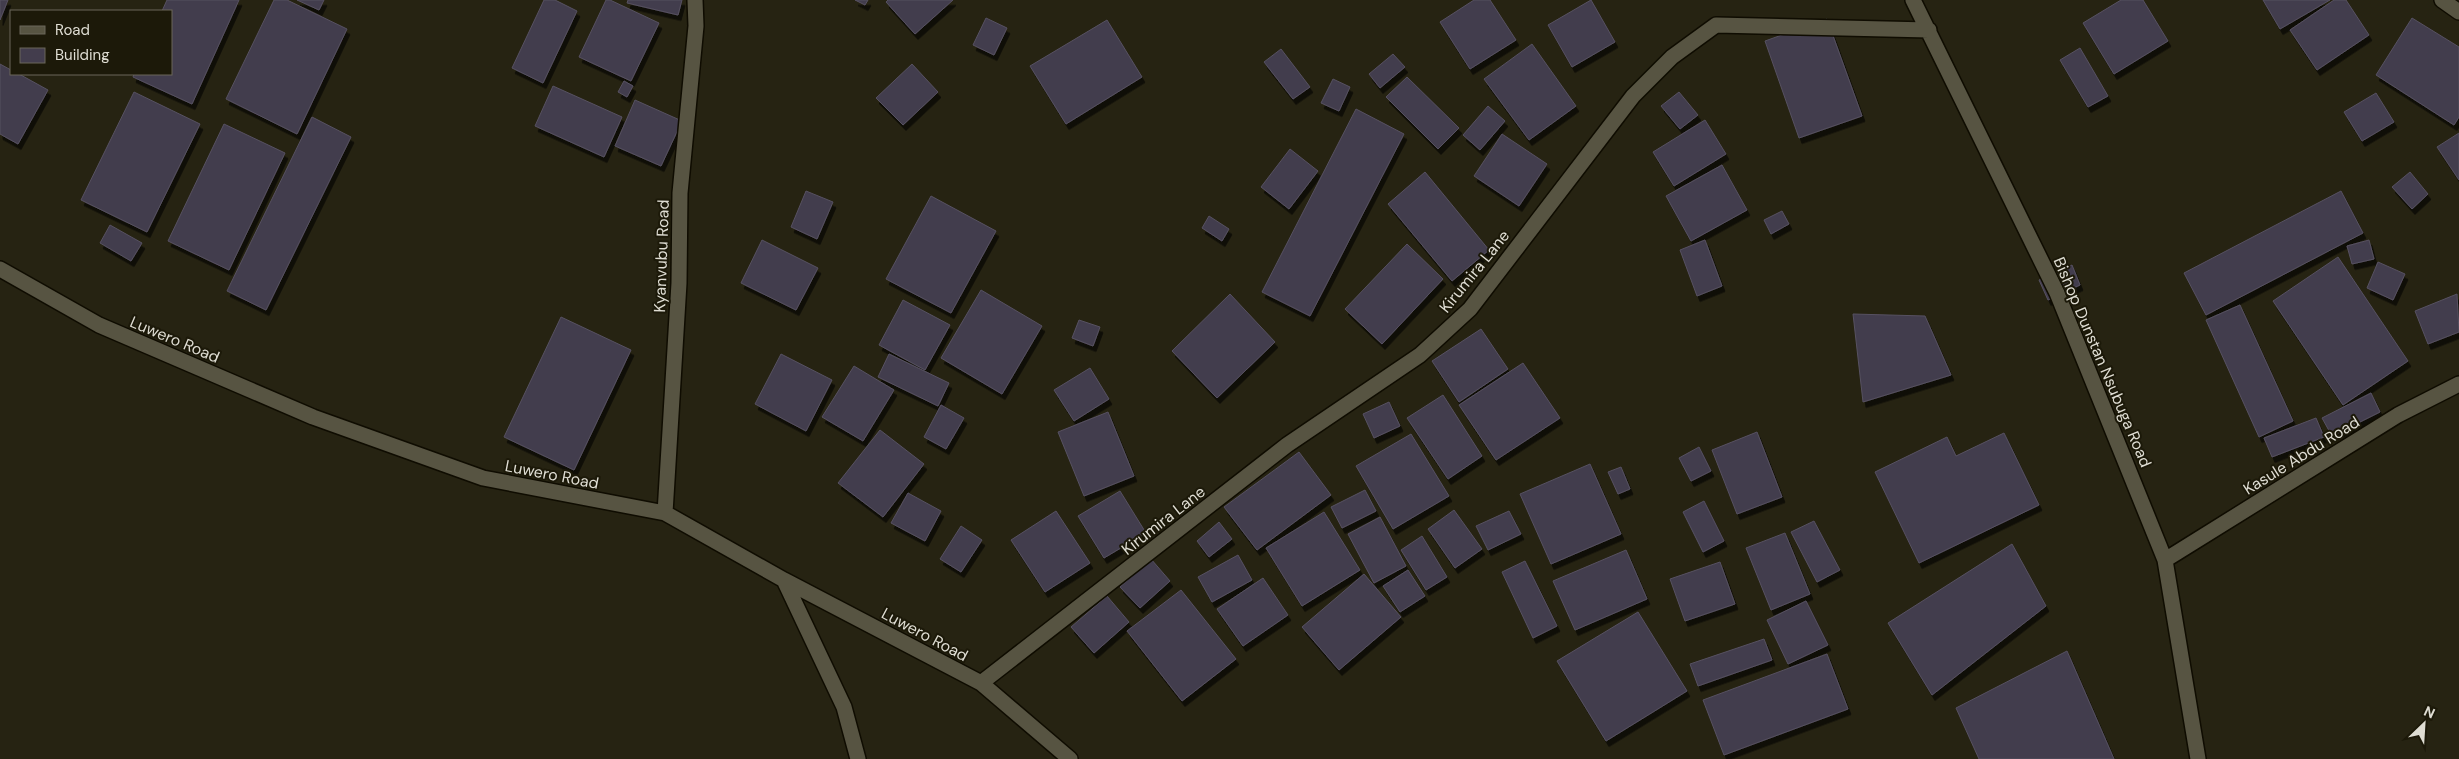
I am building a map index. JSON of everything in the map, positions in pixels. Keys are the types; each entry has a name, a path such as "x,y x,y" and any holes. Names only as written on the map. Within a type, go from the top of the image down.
{"street":[{"name":"Kyanvubu Road","path":"665,513 679,283 680,194 696,26 695,0"},
{"name":"Bishop Dunstan Nsubuga Road","path":"1913,0 2057,293 2165,560 2198,759"},
{"path":"2442,0 2459,12"},
{"name":"Kirumira Lane","path":"981,683 1287,446 1420,355 1447,331 1470,309 1633,96 1672,57 1716,25 1929,30"},
{"name":"Luwero Road","path":"0,269 100,325 313,417 483,478 665,513 784,580 981,683 1070,759"},
{"name":"Kasule Abdu Road","path":"2165,560 2398,415 2459,384"},
{"path":"784,580 844,707 858,759"}],"building":[{"path":"0,0 8,0 0,20"},
{"path":"167,0 239,0 192,104 133,77 134,75 172,75 172,10 162,10"},
{"path":"274,0 287,0 347,29 297,134 226,99"},
{"path":"297,0 324,0 319,10"},
{"path":"544,0 555,0 577,11 543,83 512,68"},
{"path":"606,0 610,0 659,23 631,81 579,57"},
{"path":"628,0 682,0 678,15 627,3"},
{"path":"855,0 868,0 865,5"},
{"path":"888,0 953,0 915,34 886,2"},
{"path":"1474,0 1490,0 1516,40 1470,69 1440,22"},
{"path":"1591,0 1615,42 1572,67 1548,25"},
{"path":"2121,0 2143,0 2168,41 2114,74 2083,23"},
{"path":"2263,0 2330,0 2280,29"},
{"path":"2334,0 2346,0 2369,35 2317,70 2290,30"},
{"path":"986,18 1007,28 994,55 973,45"},
{"path":"2412,18 2459,47 2459,117 2454,125 2376,75"},
{"path":"1827,19 1862,116 1799,138 1765,41"},
{"path":"1107,20 1142,77 1066,124 1030,66"},
{"path":"1532,44 1576,106 1529,140 1484,79"},
{"path":"2080,48 2108,96 2088,107 2060,60"},
{"path":"1281,49 1310,87 1293,99 1264,62"},
{"path":"1393,54 1405,67 1380,88 1369,74"},
{"path":"0,64 10,69 10,75 21,75 48,90 18,144 0,134"},
{"path":"912,64 938,92 903,125 876,98"},
{"path":"1407,77 1459,128 1438,149 1386,97"},
{"path":"1333,79 1350,87 1339,111 1321,103"},
{"path":"624,81 633,86 627,97 618,92"},
{"path":"553,86 622,117 604,157 535,126"},
{"path":"134,92 200,124 147,232 81,200"},
{"path":"1679,92 1698,115 1680,129 1661,106"},
{"path":"2376,93 2394,122 2362,141 2344,112"},
{"path":"635,100 682,121 661,166 615,146"},
{"path":"1488,106 1505,121 1480,150 1463,135"},
{"path":"1356,109 1404,134 1310,316 1262,292"},
{"path":"312,117 351,137 266,310 227,291"},
{"path":"1705,120 1726,154 1674,186 1653,152"},
{"path":"224,124 285,153 229,270 168,241"},
{"path":"2459,133 2459,180 2437,147"},
{"path":"1502,134 1547,164 1519,206 1474,176"},
{"path":"1290,149 1318,171 1289,209 1261,187"},
{"path":"1722,165 1747,210 1691,241 1666,196"},
{"path":"1425,172 1489,250 1452,281 1388,204"},
{"path":"2410,172 2428,194 2412,209 2392,187"},
{"path":"806,191 833,202 817,239 791,227"},
{"path":"2341,191 2363,233 2206,315 2184,273"},
{"path":"931,196 996,231 951,313 886,279"},
{"path":"1782,211 1789,224 1771,234 1764,220"},
{"path":"1209,216 1229,229 1222,241 1202,228"},
{"path":"110,225 142,243 131,261 100,243"},
{"path":"762,240 818,268 796,310 741,283"},
{"path":"1705,240 1722,286 1697,296 1680,250"},
{"path":"2369,240 2374,259 2352,264 2347,246"},
{"path":"1407,244 1443,279 1382,344 1345,309"},
{"path":"2338,257 2408,361 2343,405 2273,301"},
{"path":"2378,262 2405,274 2393,300 2367,288"},
{"path":"2072,265 2080,285 2048,300 2039,280"},
{"path":"981,290 1042,326 1002,394 941,358"},
{"path":"1230,294 1275,342 1217,398 1172,351"},
{"path":"2457,294 2459,332 2428,344 2415,311"},
{"path":"903,300 950,325 925,370 879,345"},
{"path":"2240,305 2293,421 2259,437 2206,320"},
{"path":"1853,314 1925,316 1951,375 1863,402"},
{"path":"561,317 631,350 574,470 504,437"},
{"path":"1079,320 1100,327 1093,346 1072,338"},
{"path":"1481,329 1508,369 1459,402 1432,361"},
{"path":"781,354 832,380 806,431 755,404"},
{"path":"889,354 949,383 938,406 878,377"},
{"path":"1523,363 1560,418 1496,460 1459,405"},
{"path":"854,366 894,390 863,441 822,417"},
{"path":"1090,368 1109,399 1074,421 1054,390"},
{"path":"2371,393 2380,412 2332,436 2322,418"},
{"path":"1443,395 1482,456 1448,479 1407,418"},
{"path":"1389,402 1400,426 1374,438 1363,414"},
{"path":"941,405 964,418 946,449 924,437"},
{"path":"1108,412 1134,476 1084,496 1058,432"},
{"path":"2316,418 2324,437 2272,457 2264,438"},
{"path":"880,430 924,464 883,517 838,483"},
{"path":"1757,432 1782,497 1737,514 1712,450"},
{"path":"2004,433 2039,505 1919,563 1875,472 1947,437 1956,456"},
{"path":"1411,434 1449,496 1393,529 1356,466"},
{"path":"1699,447 1711,471 1691,481 1679,458"},
{"path":"1299,452 1331,495 1257,550 1224,507"},
{"path":"1590,464 1621,534 1551,564 1520,494"},
{"path":"1621,467 1630,489 1618,494 1608,472"},
{"path":"1365,490 1376,511 1342,528 1331,507"},
{"path":"1120,491 1146,533 1104,558 1078,516"},
{"path":"908,493 941,511 925,541 891,523"},
{"path":"1704,501 1724,541 1703,552 1683,512"},
{"path":"1454,510 1482,549 1455,568 1428,529"},
{"path":"1056,511 1090,563 1045,592 1011,540"},
{"path":"1509,511 1521,534 1488,550 1476,526"},
{"path":"1324,512 1360,570 1302,606 1266,548"},
{"path":"1380,517 1406,566 1374,583 1348,534"},
{"path":"1814,521 1840,570 1817,582 1791,532"},
{"path":"1219,522 1232,539 1209,557 1197,541"},
{"path":"961,526 982,540 961,572 940,559"},
{"path":"1785,533 1810,594 1771,610 1746,548"},
{"path":"1422,536 1447,577 1426,590 1401,550"},
{"path":"2012,544 2046,606 1932,695 1888,623"},
{"path":"1626,550 1647,599 1575,630 1553,581"},
{"path":"1238,555 1252,580 1212,602 1198,577"},
{"path":"1151,559 1170,581 1140,608 1120,587"},
{"path":"1525,561 1557,626 1533,638 1502,572"},
{"path":"1720,562 1735,604 1685,621 1670,579"},
{"path":"1408,570 1425,596 1400,612 1383,586"},
{"path":"1364,574 1401,617 1339,670 1302,627"},
{"path":"1263,578 1288,615 1243,646 1217,609"},
{"path":"1181,590 1236,659 1182,701 1127,631"},
{"path":"1107,596 1129,622 1094,653 1071,627"},
{"path":"1806,601 1828,645 1788,664 1767,620"},
{"path":"1638,612 1687,691 1606,741 1557,661"},
{"path":"1764,639 1772,660 1698,686 1690,664"},
{"path":"2067,651 2114,759 1979,759 1956,708"},
{"path":"1827,654 1848,709 1724,755 1703,700"}]}
